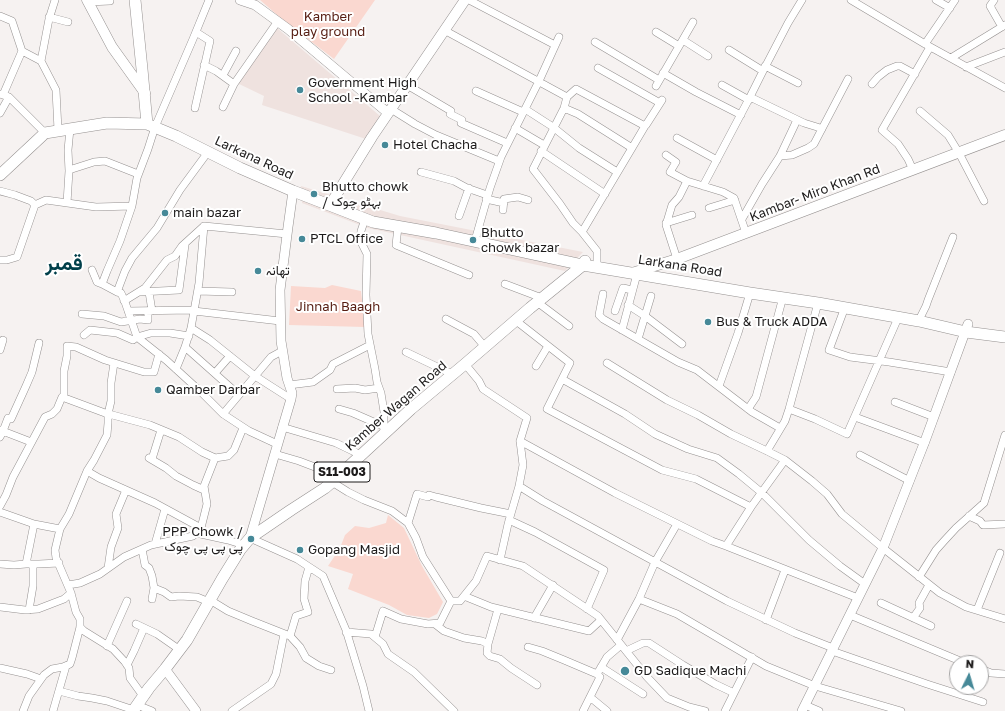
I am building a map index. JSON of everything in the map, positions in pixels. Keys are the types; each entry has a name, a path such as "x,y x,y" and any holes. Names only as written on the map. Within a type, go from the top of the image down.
{"main road":[{"path":"0,175 45,133 107,123 151,125 145,94 134,0"},
{"path":"87,1 112,47 145,94"},
{"path":"330,204 463,1"},
{"name":"Larkana Road","path":"151,125 240,168 293,191 330,204 365,220 637,272 830,299 921,316 1005,337"},
{"name":"Kambar- Miro Khan Rd","path":"637,272 677,259 1005,135"},
{"name":"Larkana Road","path":"352,214 372,216 476,237 588,263"},
{"name":"Kamber Wagan Road","path":"137,706 149,688 187,640 240,550 247,542 291,510 325,488 361,455 384,430 465,364 539,300 588,263"},
{"name":"Larkana Road","path":"716,284 750,293 846,307 898,318 967,328 1005,331"}],"street":[{"path":"41,61 49,17 55,0"},
{"path":"87,1 110,0"},
{"path":"102,284 120,241 132,206 138,174 148,149 151,125 196,32 209,0"},
{"path":"240,0 255,5 288,28 390,111 436,135 499,161"},
{"path":"703,186 750,98 764,68 802,0"},
{"path":"936,0 950,8"},
{"path":"913,170 898,144 882,130 915,74 927,45 955,0"},
{"path":"951,58 1004,26 990,6 994,0"},
{"path":"463,1 555,45"},
{"path":"853,1 927,45 1005,88"},
{"path":"0,16 12,21 22,50 41,61 56,90 58,130"},
{"path":"49,17 68,22"},
{"path":"223,107 234,84 278,21"},
{"path":"595,42 657,83 693,22"},
{"path":"444,30 567,97"},
{"path":"195,108 210,41 196,32"},
{"path":"656,32 708,56"},
{"path":"476,237 499,161 559,37"},
{"path":"0,113 4,96 3,85 22,50"},
{"path":"729,50 798,83"},
{"path":"222,75 236,51"},
{"path":"966,67 1005,52"},
{"path":"204,65 216,70 234,84"},
{"path":"872,84 887,70 897,66 900,66 915,74"},
{"path":"582,232 661,101 598,68"},
{"path":"663,72 696,92 741,114"},
{"path":"780,156 792,155 814,144 848,79"},
{"path":"407,85 451,111 450,114 462,120 461,123 508,143"},
{"path":"722,85 804,124 822,129"},
{"path":"588,263 597,250 573,223 533,169 564,108 567,97 576,89 645,126"},
{"path":"476,91 524,111 554,128 579,148 618,172"},
{"path":"4,96 45,133"},
{"path":"564,108 578,114 632,148"},
{"path":"920,111 948,135 984,201"},
{"path":"742,219 780,156 797,120"},
{"path":"515,128 604,194"},
{"path":"67,203 70,129"},
{"path":"677,138 717,160"},
{"path":"117,292 132,258 164,219 180,190 208,152"},
{"path":"666,155 676,162 670,172 687,181 723,192 734,198 746,233"},
{"path":"69,170 94,162 105,161 138,174"},
{"path":"421,172 454,181 503,206 504,199 518,197 528,200"},
{"path":"677,259 666,223 672,205 679,197 687,181"},
{"path":"459,216 469,188"},
{"path":"0,191 31,201 36,205"},
{"path":"247,542 275,454 292,393 287,378 280,341 280,290 293,191"},
{"path":"0,260 7,260 17,257 36,205 46,200 96,207 132,206"},
{"path":"709,208 735,200"},
{"path":"666,223 692,214"},
{"path":"365,220 361,231 360,240 366,254 366,295 370,344 376,382 382,400 384,430"},
{"path":"124,301 145,288 167,260 175,256 204,226 287,234"},
{"path":"176,369 186,347 191,328 198,291 204,226"},
{"path":"398,227 396,245 469,275"},
{"path":"921,316 953,237"},
{"path":"138,292 179,290 185,244"},
{"path":"92,270 96,282 121,293 137,337 176,369 223,414 243,428 277,444"},
{"path":"622,330 637,272"},
{"path":"505,284 539,300 569,326"},
{"path":"615,311 623,288 632,290"},
{"path":"198,291 232,292"},
{"path":"82,314 104,316 121,322 140,319 148,320 150,311 149,292"},
{"path":"719,386 738,333 750,293"},
{"path":"603,294 599,315 603,319 678,362 697,370 748,409 780,428"},
{"path":"638,339 651,296"},
{"path":"748,409 756,397 783,297"},
{"path":"767,451 785,421 818,303"},
{"path":"628,305 682,344"},
{"path":"846,307 829,350 850,357 879,360 951,372"},
{"path":"128,311 193,310 280,321"},
{"path":"789,409 847,434 898,318"},
{"path":"446,320 474,334 484,347"},
{"path":"515,320 570,363 547,409 662,470 696,479 750,507"},
{"path":"117,333 121,322"},
{"path":"191,328 210,340 255,376 291,400"},
{"path":"819,711 804,708 883,548 925,442 967,328"},
{"path":"84,335 90,330 117,333 133,340 137,337 151,333 170,333 189,336"},
{"path":"0,350 4,340"},
{"path":"31,442 1,433 8,418 11,419 29,379 35,362 39,343"},
{"path":"289,385 313,382 330,370 333,364 370,344"},
{"path":"0,506 31,442 46,417 57,409 62,397 64,397 64,371 67,346 76,347 144,372 154,372 159,354"},
{"path":"536,366 548,346"},
{"path":"186,347 239,395"},
{"path":"223,414 271,357 282,351"},
{"path":"406,352 452,374"},
{"path":"215,373 230,356"},
{"path":"23,711 29,696 44,675 52,669 70,664 72,658 80,627 80,619 76,612 68,585 56,558 55,550 60,529 69,514 87,471 107,434 108,414 111,400 110,383 114,362"},
{"path":"607,363 667,400 698,415 731,434 785,460 826,494 842,514 940,593 966,607 1005,619"},
{"path":"465,364 479,381 483,389 527,418 520,441 523,465 500,560"},
{"path":"562,379 625,414 655,434 688,449 717,458 762,493 809,540 840,566 865,584"},
{"path":"337,390 356,388 365,390 379,388"},
{"path":"64,397 108,414 150,425 179,437 202,452 215,458 228,456 234,450 243,428"},
{"path":"896,402 934,417"},
{"path":"339,409 353,414 384,430"},
{"path":"855,417 925,442"},
{"path":"282,427 336,443 361,455"},
{"path":"160,430 151,459 176,476 204,490"},
{"path":"919,577 936,550 956,528 984,503 1005,435"},
{"path":"520,441 615,493 712,541 858,598"},
{"path":"275,454 320,469 348,492 392,511 408,523 416,538 423,558 451,601"},
{"path":"860,455 910,481"},
{"path":"68,585 80,583 100,574 124,557 142,549 155,544 193,536 198,531 207,504 204,486 215,458"},
{"path":"726,546 750,507 762,493 785,460"},
{"path":"87,471 165,508 209,537 247,542 297,558 323,576 346,632 363,686 368,711"},
{"path":"519,486 543,501 727,601 795,634 833,650 926,684 983,702"},
{"path":"108,568 111,547 118,528 116,514 126,490"},
{"path":"408,523 417,494 428,497 429,495 510,517 604,570 586,609"},
{"path":"155,544 165,508"},
{"path":"0,512 34,524 60,529"},
{"path":"969,516 980,521 982,525 1005,524"},
{"path":"29,610 33,586 30,564 34,524"},
{"path":"597,674 607,657 621,645 655,562 677,524"},
{"path":"142,549 145,565 149,568 154,588 152,599"},
{"path":"977,610 1000,553"},
{"path":"451,601 460,601 476,581 487,556 523,566 598,616 647,677 667,698 704,711"},
{"path":"0,564 14,565 58,563"},
{"path":"232,711 271,684 276,674 287,635 296,616 308,612 304,599 305,581 309,567"},
{"path":"766,620 785,570"},
{"path":"534,618 553,585"},
{"path":"913,618 920,608 919,603 929,585"},
{"path":"154,588 171,596 197,597 210,601 228,611 287,635 300,647 306,658 331,670"},
{"path":"0,607 24,610 38,609 64,599 71,593"},
{"path":"464,596 498,609 589,631 601,620"},
{"path":"639,599 677,614 766,666 815,686 901,711"},
{"path":"107,646 127,601"},
{"path":"375,637 383,612 401,619 435,624 440,623 451,601"},
{"path":"881,603 931,626"},
{"path":"498,609 486,653 500,659 537,685"},
{"path":"850,615 949,656"},
{"path":"136,624 157,634 180,650"},
{"path":"435,624 444,631 488,644"},
{"path":"80,627 112,649 127,665 129,668 137,706"},
{"path":"127,665 144,628"},
{"path":"346,632 371,634 383,644 388,654 414,672 454,711"},
{"path":"621,645 649,643 683,666 734,693"},
{"path":"528,647 564,660 597,674 600,677 583,711"},
{"path":"725,711 752,657"},
{"path":"53,711 66,666"},
{"path":"601,667 643,694"},
{"path":"0,668 41,679"},
{"path":"165,669 196,711"},
{"path":"989,672 1005,674"},
{"path":"59,691 78,696 137,706 152,711"},
{"path":"590,697 607,711"}],"shaded area":[{"name":"Government High School -Kambar","path":"277,28 380,116 366,139 262,105 264,96 237,83"},
{"name":"Bhutto chowk bazar","path":"301,186 400,216 583,252 565,271 368,228 302,203"}],"green space":[{"name":"Kamber play ground","path":"260,0 375,0 334,59 283,20"},
{"name":"Jinnah Baagh","path":"332,285 361,291 365,327 289,325 291,286 325,288"},
{"path":"388,515 404,528 422,566 443,602 437,614 429,618 407,615 389,605 348,589 353,574 328,566 340,548 345,535 355,526 369,528 386,523"}],"place":[{"name":"Government High School -Kambar","path":"300,90"},
{"name":"Hotel Chacha","path":"385,145"},
{"name":"Bhutto chowk / بہٹو چوک","path":"314,194"},
{"name":"main bazar","path":"165,213"},
{"name":"PTCL Office","path":"302,239"},
{"name":"Bhutto chowk bazar","path":"473,240"},
{"name":"تھانہ","path":"258,271"},
{"name":"Bus & Truck ADDA","path":"708,322"},
{"name":"Qamber Darbar","path":"158,390"},
{"name":"PPP Chowk / پی پی پی چوک","path":"251,539"},
{"name":"Gopang Masjid","path":"300,550"},
{"name":"GD Sadique Machi","path":"625,671"}],"district":[{"name":"قمبر","path":"64,263"}]}
